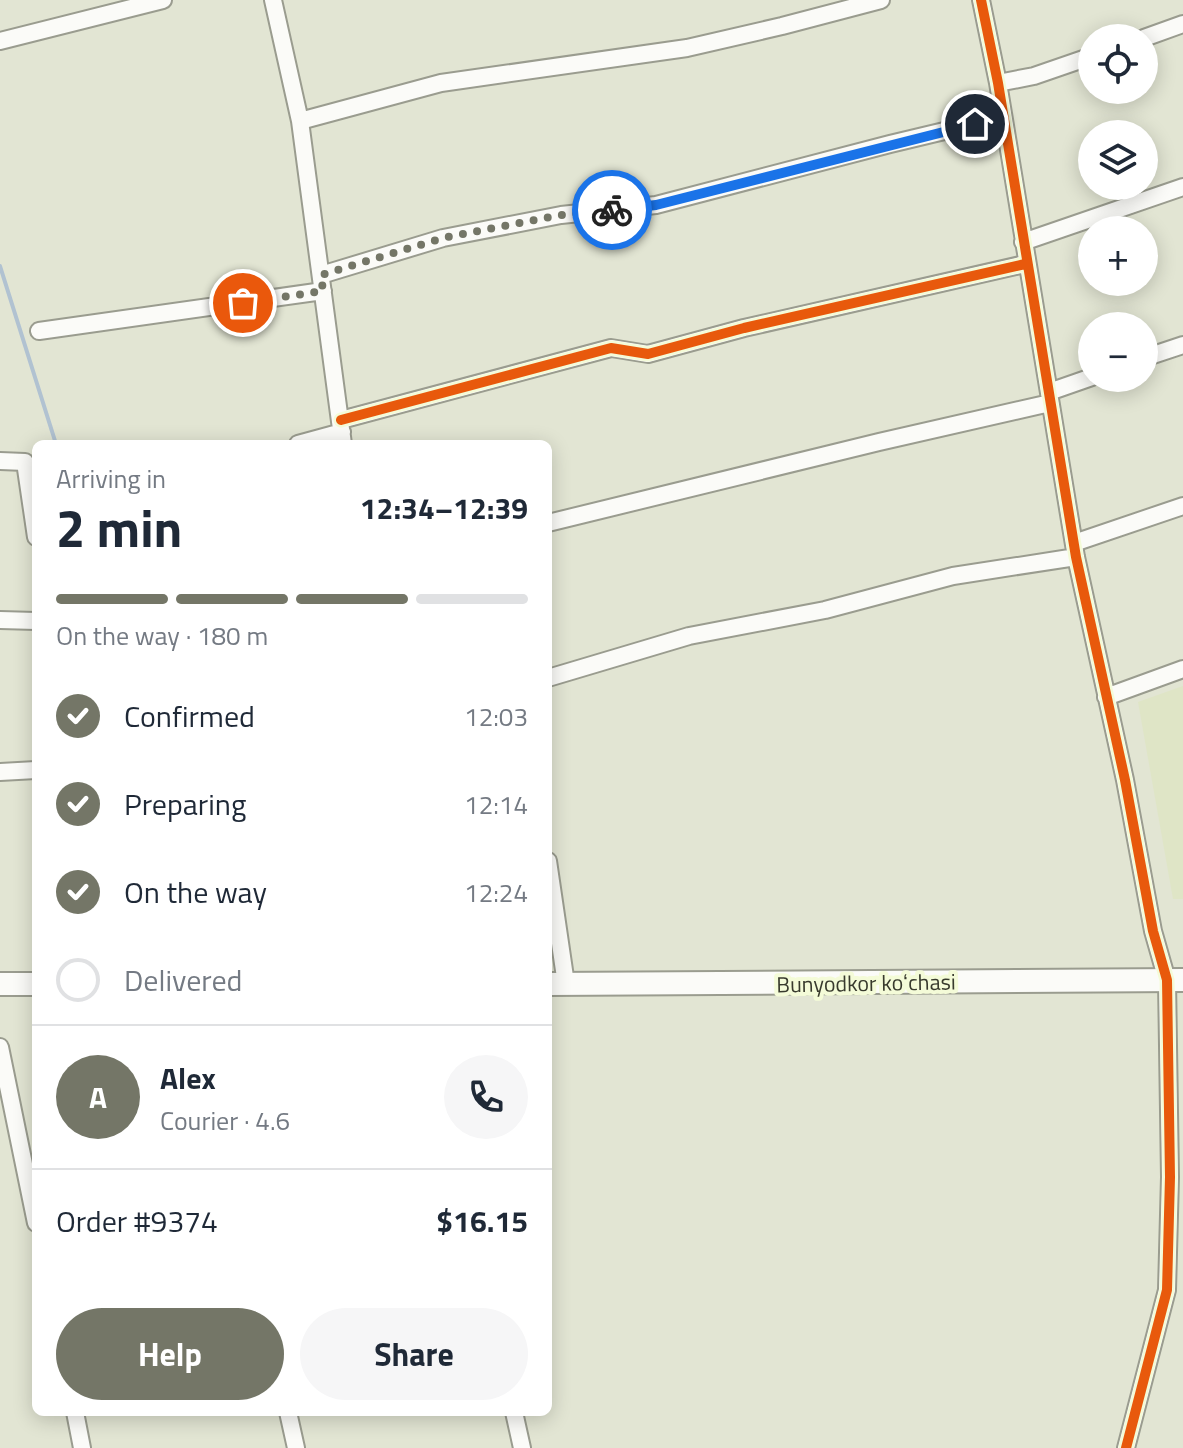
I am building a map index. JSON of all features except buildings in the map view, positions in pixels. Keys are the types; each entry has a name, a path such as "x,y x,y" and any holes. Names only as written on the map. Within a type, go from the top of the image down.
{"main road":[{"name":"Bunyodkor koʻchasi","path":"557,984 1175,980"},
{"path":"0,984 32,984"}],"street":[{"path":"0,41 163,0"},
{"path":"273,0 300,121 342,432"},
{"path":"300,121 441,83 687,48 881,0"},
{"path":"981,0 998,83 1025,264 1075,550 1125,780 1153,931 1175,980 1167,1290 1126,1448"},
{"path":"1158,33 1183,24"},
{"path":"998,83 1034,76 1078,61"},
{"path":"39,331 322,283 443,238 561,215 656,205 1003,117"},
{"path":"1023,242 1183,187"},
{"path":"313,440 611,348 648,354 744,328 1025,264"},
{"path":"1158,353 1183,345"},
{"path":"552,522 1050,398 1078,384"},
{"path":"0,461 25,462 32,510"},
{"path":"552,677 689,636 825,610 953,576 1075,550 1183,506"},
{"path":"0,620 32,621"},
{"path":"1106,697 1183,669"},
{"path":"0,772 32,770"},
{"path":"552,916 557,984"},
{"path":"0,1047 32,1203"},
{"path":"76,1416 82,1448"},
{"path":"289,1416 296,1448"},
{"path":"515,1416 522,1448"}],"shaded area":[{"path":"1183,686 1183,899 1173,899 1138,702"}],"waterway":[{"path":"0,266 55,440"}],"cycle path":[{"path":"981,0 998,83 1076,557 1125,780 1153,931 1167,980 1170,1177 1167,1290 1126,1448"},
{"path":"341,420 611,348 648,354 744,328 1025,264"}],"way so far":[{"path":"243,303 323,291 321,275 443,238 561,215 612,210"}],"route":[{"path":"612,210 656,205 975,124"}]}
